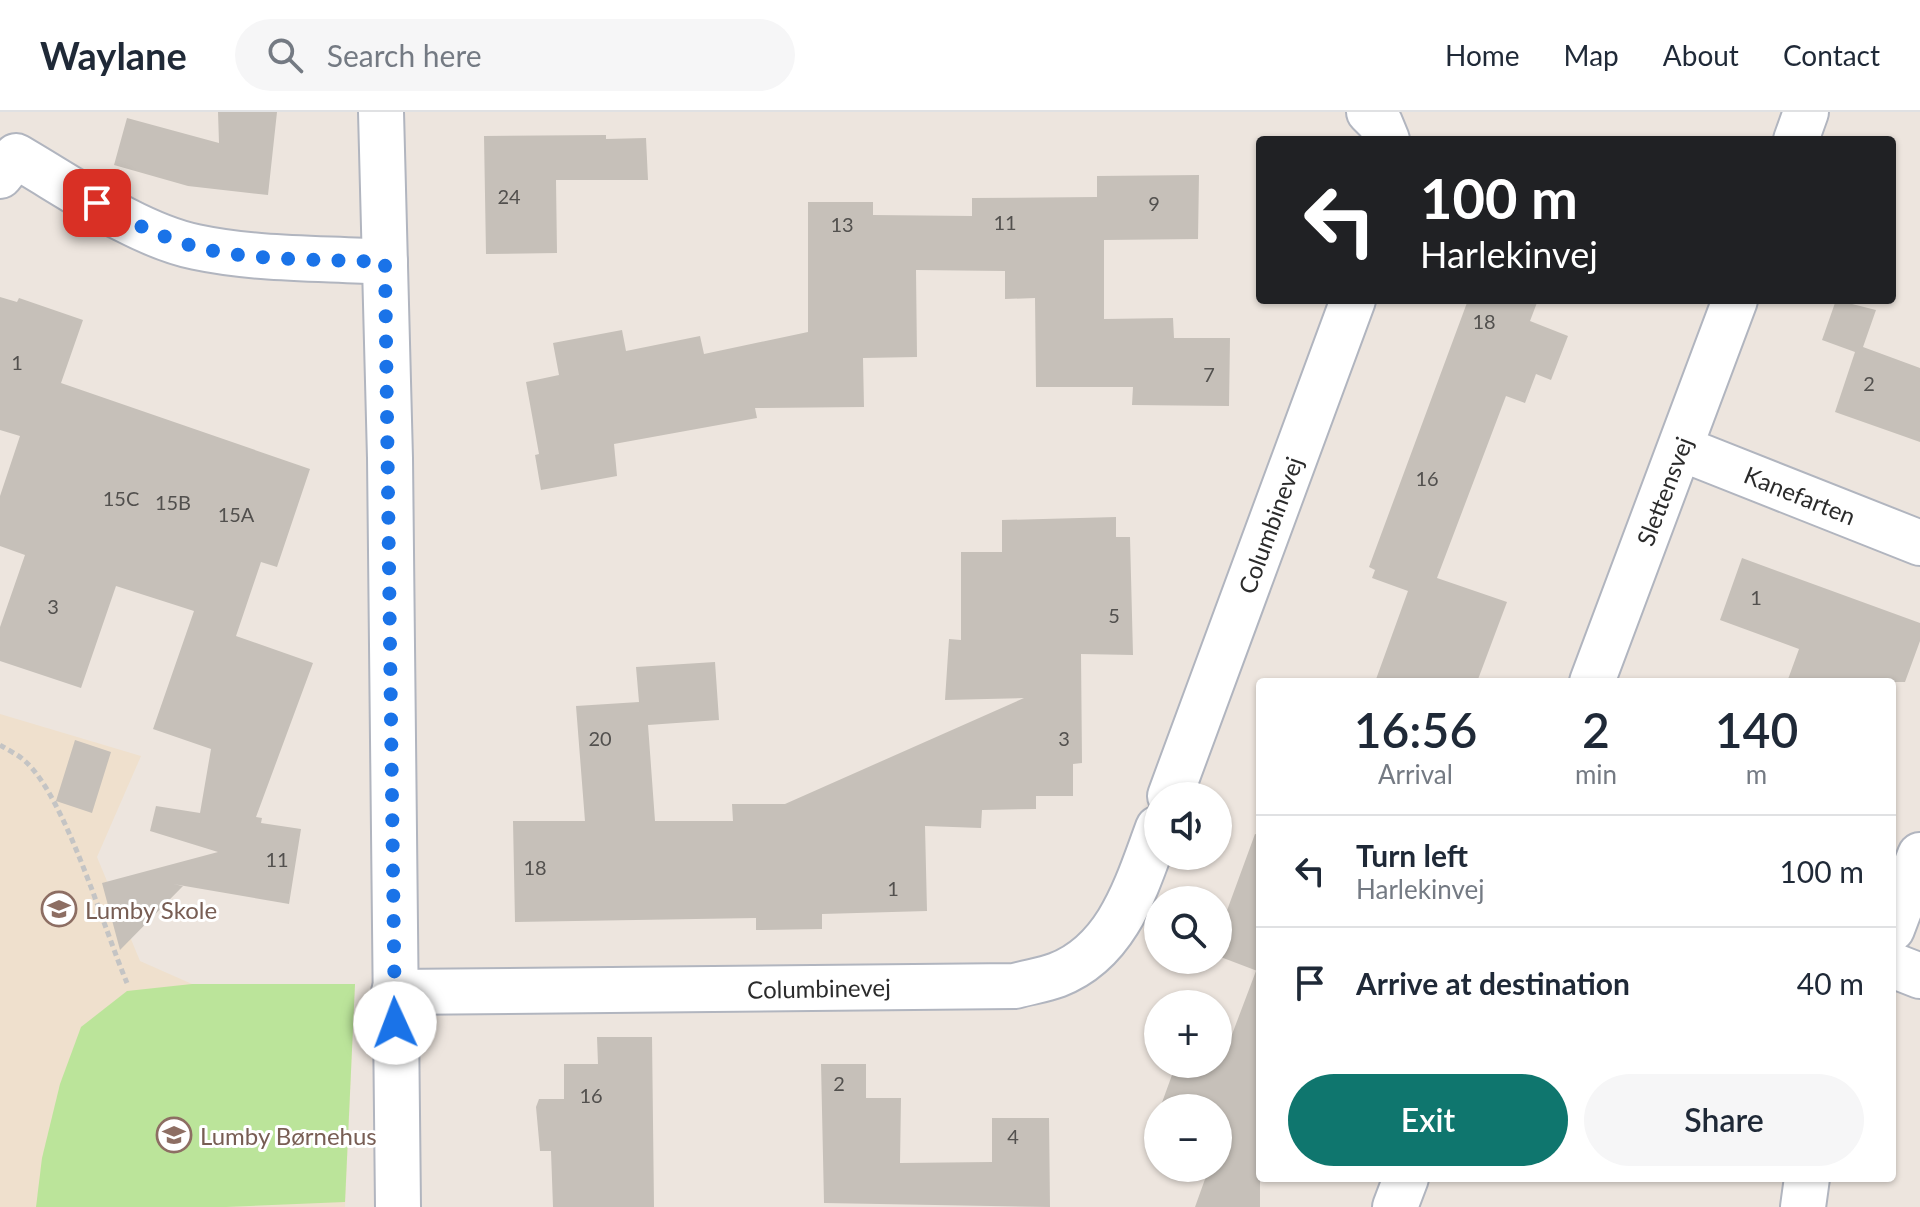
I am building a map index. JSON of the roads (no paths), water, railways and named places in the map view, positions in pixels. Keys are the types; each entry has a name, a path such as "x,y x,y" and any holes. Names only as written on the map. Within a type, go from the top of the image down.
{"street":[{"path":"381,112 398,1207"},
{"path":"1369,112 1380,123 1385,136"},
{"path":"1797,136 1806,112"},
{"path":"5,158 124,219 194,247 266,256 385,262"},
{"name":"Columbinevej","path":"1175,782 1352,304"},
{"name":"Slettensvej","path":"1594,678 1734,304"},
{"name":"Kanefarten","path":"1680,448 1920,543"},
{"path":"1896,918 1920,855"},
{"name":"Columbinevej","path":"394,992 1015,986 1058,975 1098,949 1128,910 1144,866"},
{"path":"1896,967 1920,976"},
{"path":"1395,1207 1404,1182"},
{"path":"1803,1207 1806,1182"}],"place":[{"name":"Lumby Skole","path":"59,909"},
{"name":"Lumby Børnehus","path":"174,1135"}]}
